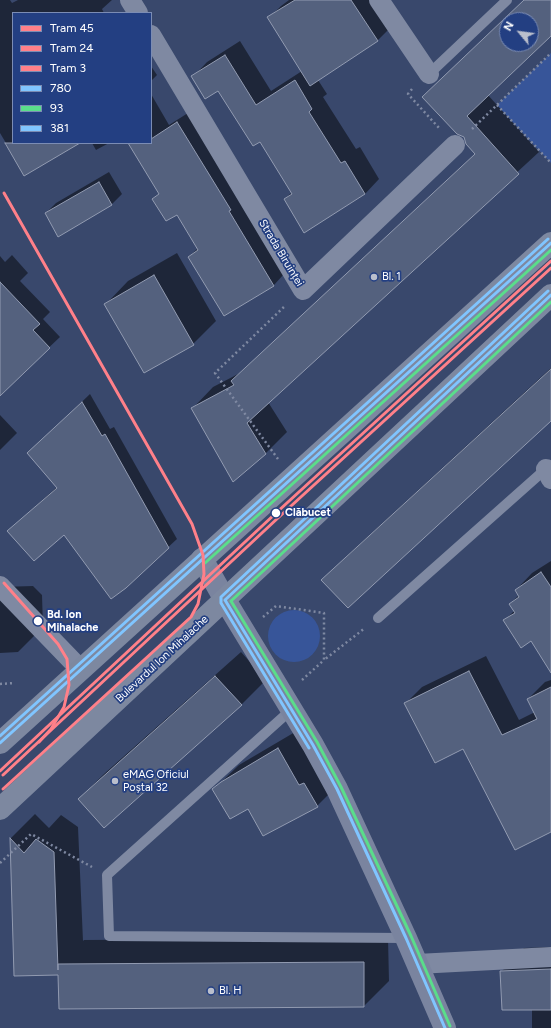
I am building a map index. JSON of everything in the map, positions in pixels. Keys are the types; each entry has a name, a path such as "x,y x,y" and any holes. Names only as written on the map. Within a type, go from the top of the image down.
{"main road":[{"path":"0,743 551,243"},
{"name":"Bulevardul Ion Mihalache","path":"0,810 551,295"}],"street":[{"path":"130,0 137,12"},
{"path":"379,0 429,74"},
{"name":"Strada Biruinței","path":"152,37 303,290 455,145"},
{"path":"202,559 245,634 292,709 337,789 406,938 445,1028"},
{"path":"0,586 81,670"},
{"path":"417,964 551,957"}],"lane":[{"path":"429,74 507,0"},
{"path":"378,618 549,471"},
{"path":"292,709 107,875 109,936 406,938"}],"path":[{"path":"429,74 408,94 455,145 551,54"},
{"path":"497,105 551,163"},
{"path":"280,462 215,373 303,290"},
{"path":"245,634 276,606 324,613 324,660"},
{"path":"279,688 298,683 324,660 378,618"},
{"path":"0,684 14,684"},
{"path":"0,863 31,834 107,875"}],"shaded area":[{"path":"551,53 551,163 497,105"},
{"path":"294,610 304,612 312,618 318,626 320,636 318,646 312,654 304,660 294,662 284,660 276,654 270,646 268,636 270,626 276,618 284,612"}],"building":[{"path":"295,0 351,0 378,41 310,86 267,17"},
{"name":"Bl. 1","path":"524,0 551,0 551,36 539,47 539,12 511,12"},
{"name":"Bl. 1","path":"499,24 499,52 534,52 467,116 519,174 247,423 266,454 233,482 191,408 234,385 231,381 475,154 466,144 464,137 457,134 422,97"},
{"path":"225,55 256,105 295,80 312,109 309,112 341,163 345,161 365,194 304,233 284,199 292,194 260,142 253,146 218,91 205,99 191,76"},
{"path":"177,122 231,210 229,211 274,286 224,316 188,257 198,250 177,215 166,221 152,199 159,194 129,144 152,144 152,138"},
{"path":"5,143 78,144 24,176"},
{"path":"99,182 112,205 58,237 45,213"},
{"path":"154,275 194,345 144,373 104,304"},
{"path":"0,282 40,324 33,330 50,348 0,396"},
{"path":"551,369 551,421 348,608 321,580"},
{"path":"82,402 102,436 105,434 169,548 126,588 111,599 64,535 34,561 7,531 57,488 27,453"},
{"path":"541,572 551,587 551,673 531,641 521,648 503,620 515,613 509,604 519,597 515,590"},
{"path":"469,671 502,735 537,719 527,699 551,687 551,832 515,850 463,749 435,763 404,703"},
{"path":"215,676 242,705 104,828 78,799"},
{"path":"278,748 299,785 304,783 318,807 263,836 248,809 230,819 212,789"},
{"name":"Bl. H","path":"10,838 24,853 36,839 54,852 58,970 58,964 364,962 364,1007 59,1009 58,975 14,976"},
{"path":"551,969 551,1010 502,1010 500,971"}],"tram line":[{"name":"3","path":"3,789 191,617 198,604 204,574 203,555 192,524 4,193"},
{"name":"45","path":"0,771 276,513 551,261"},
{"name":"24","path":"3,775 279,517 551,268"},
{"name":"3","path":"4,583 58,644 67,659 69,685 64,707 51,729 39,742"}],"transit line":[{"name":"381","path":"0,736 548,239"},
{"name":"780","path":"0,743 551,243"},
{"name":"93","path":"205,563 551,250"},
{"name":"381","path":"309,748 221,603 221,597 548,291"},
{"name":"780","path":"445,1028 406,938 337,789 313,745 225,600 551,295"},
{"name":"93","path":"450,1026 411,936 341,787 317,742 231,601 551,302"}],"place":[{"name":"Bl. 1","path":"374,277"},
{"name":"Clăbucet","path":"276,513"},
{"name":"Bd. Ion Mihalache","path":"38,621"},
{"name":"eMAG Oficiul Poștal 32","path":"115,781"},
{"name":"Bl. H","path":"211,991"}]}
